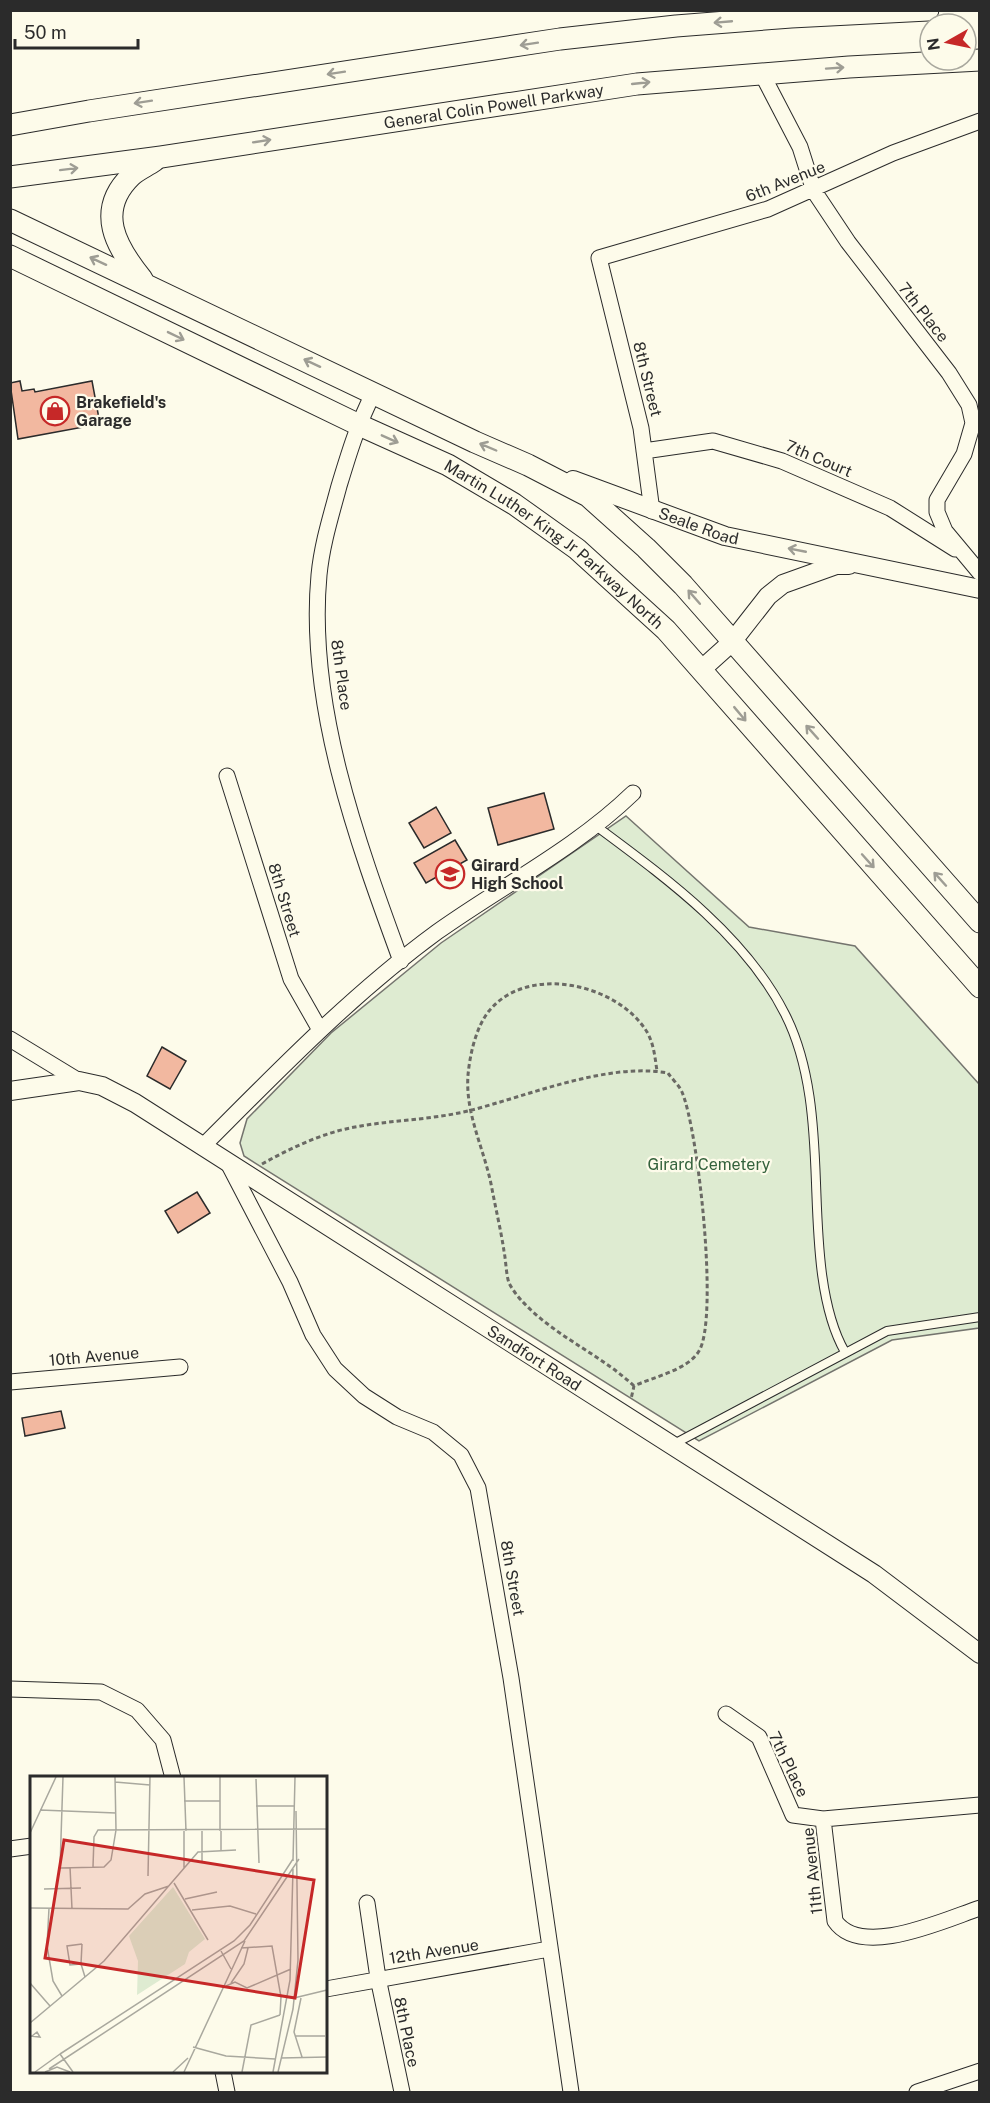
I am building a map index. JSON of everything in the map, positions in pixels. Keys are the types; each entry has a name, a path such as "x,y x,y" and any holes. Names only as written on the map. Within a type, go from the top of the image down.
{"main road":[{"path":"11,125 560,39 791,16 928,10"},
{"name":"General Colin Powell Parkway","path":"10,177 161,157 590,90 762,74 980,60"},
{"path":"146,284 124,257 111,225 113,201 131,176 161,157"},
{"name":"Martin Luther King Jr Parkway North","path":"10,220 528,465 588,496 683,585 980,922"},
{"name":"Martin Luther King Jr Parkway North","path":"10,256 357,424 448,465 545,525 628,592 702,669 775,756 980,987"},
{"path":"151,324 166,293"}],"street":[{"name":"7th Place","path":"762,74 800,147 814,191 848,242 949,373 969,405 973,423 964,454 938,500 937,512 945,531 980,573"},
{"name":"6th Avenue","path":"599,258 768,209 814,191 893,153 980,122"},
{"name":"8th Street","path":"599,258 641,428 652,511"},
{"name":"8th Place","path":"374,392 357,424 325,536 318,594 318,652 326,702 364,861 400,961"},
{"name":"7th Court","path":"644,451 713,441 782,461 890,508 965,556"},
{"name":"Seale Road","path":"528,465 725,536 875,565 980,589"},
{"name":"Seale Road","path":"702,669 732,642 768,596 783,584 836,565 875,565"},
{"name":"8th Street","path":"227,776 291,979 320,1030"},
{"path":"202,1146 320,1030 400,961 485,899 596,826 633,793"},
{"path":"10,1039 80,1081"},
{"path":"10,1091 80,1081"},
{"name":"Sandfort Road","path":"80,1081 102,1086 118,1094 628,1416 874,1574 980,1654"},
{"name":"8th Street","path":"228,1164 290,1282 314,1335 335,1369 364,1396 397,1417 434,1432 460,1455 478,1488 515,1700 571,2092"},
{"name":"10th Avenue","path":"10,1382 180,1367"},
{"path":"10,1689 101,1692 137,1710 163,1740 172,1776"},
{"name":"7th Place","path":"726,1714 759,1737 793,1815 823,1819"},
{"name":"11th Avenue","path":"980,1805 823,1819 836,1922 843,1932 862,1938 891,1936 980,1908"},
{"path":"10,1849 30,1846"},
{"name":"8th Place","path":"367,1903 378,1978 402,2092"},
{"name":"12th Avenue","path":"327,1989 378,1978 549,1950"},
{"path":"917,2092 980,2072"},
{"path":"223,2073 227,2092"}],"lane":[{"path":"596,826 643,860 715,922 761,974 786,1015 796,1044 814,1124 818,1227 829,1313 834,1333 845,1352"},
{"path":"672,1445 887,1331 980,1317"}],"path":[{"path":"634,1386 617,1369 569,1339 523,1302 509,1283 489,1171 469,1110 468,1074 476,1035 489,1010 516,991 538,983 568,984 597,993 618,1003 636,1018 647,1032 655,1051 657,1071"},
{"path":"244,1174 321,1136 355,1127 432,1118 469,1110 551,1086 645,1069 668,1073 682,1092 691,1131 704,1222 708,1274 706,1325 699,1351 690,1361 634,1386"},
{"path":"628,1416 634,1386"}],"green space":[{"name":"Girard Cemetery","path":"626,816 749,927 855,946 979,1084 979,1328 892,1340 699,1441 244,1156 240,1143 247,1119 331,1033 441,943"}],"building":[{"name":"Brakefield's Garage","path":"20,381 22,391 34,389 35,392 92,381 100,424 18,439 10,383"},
{"path":"544,793 554,829 498,845 488,808"},
{"path":"436,807 451,833 424,848 409,823"},
{"path":"455,840 467,860 426,883 414,863"},
{"path":"162,1047 186,1061 170,1089 147,1076"},
{"path":"197,1192 210,1213 178,1233 165,1211"},
{"path":"61,1411 65,1428 25,1436 22,1418"}],"place":[{"name":"Brakefield's Garage","path":"55,411"},
{"name":"Girard High School","path":"450,874"}]}
